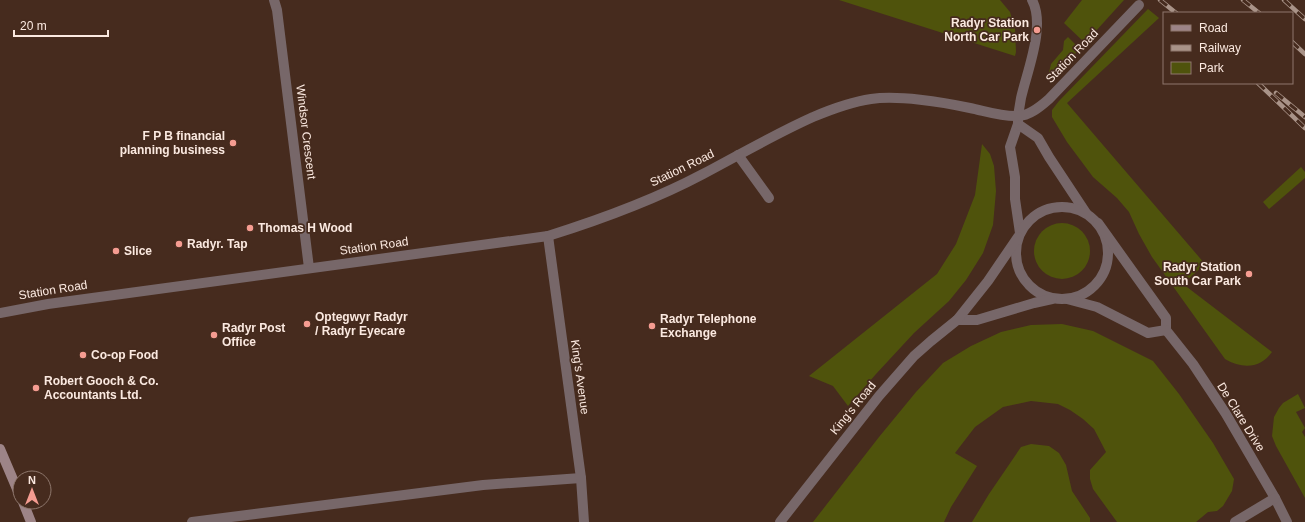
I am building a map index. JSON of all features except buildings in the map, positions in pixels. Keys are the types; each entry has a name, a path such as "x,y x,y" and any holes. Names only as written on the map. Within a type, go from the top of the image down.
{"main road":[{"path":"0,448 12,477"},
{"path":"26,510 31,522"}],"street":[{"name":"Windsor Crescent","path":"274,0 277,10 310,268"},
{"path":"1019,235 1015,199 1015,177 1010,147 1018,120 1021,98 1034,49 1036,25 1035,6 1032,0"},
{"name":"Station Road","path":"0,313 48,304 548,236 653,197 701,175 797,124 841,105 870,99 886,98 924,100 969,108 1018,120 1032,112 1049,99 1139,5"},
{"path":"957,320 977,320 1054,298 1076,296 1089,290 1100,280 1106,267 1108,252 1105,237 1098,223 1086,213 1064,181 1038,138 1018,120"},
{"path":"738,155 770,198"},
{"path":"1054,298 1044,295 1031,287 1021,274 1016,260 1015,248 1019,235 1023,227 1032,216 1044,210 1058,206 1072,208 1086,213"},
{"name":"De Clare Drive","path":"1098,223 1166,318 1166,330 1193,364 1226,414 1276,498 1287,522"},
{"name":"King's Road","path":"780,522 878,396 914,356 957,320 988,281 1019,235"},
{"name":"King's Avenue","path":"548,236 581,478 584,522"},
{"path":"1066,298 1097,307 1148,332 1166,330"},
{"path":"192,522 484,485 581,478"},
{"path":"1235,522 1276,498"}],"green space":[{"path":"839,0 1000,0 1010,12 1015,29 1015,56"},
{"path":"1082,0 1124,0 1085,43 1064,23"},
{"path":"1148,9 1159,18 1067,103 1205,264 1183,284 1272,352 1262,362 1250,366 1238,365 1225,359 1152,257 1129,212 1117,198 1093,177 1067,142 1052,117 1052,110 1059,101"},
{"path":"1068,37 1078,47 1078,51 1047,81 1051,64 1063,50 1064,41"},
{"path":"982,144 990,154 994,166 996,191 993,225 983,253 966,280 949,301 914,333 848,406 833,386 809,376 937,274 956,244 975,195"},
{"path":"1301,167 1305,172 1305,178 1269,209 1263,202"},
{"path":"1056,223 1068,223 1078,227 1086,235 1090,245 1090,257 1086,267 1078,275 1068,279 1056,279 1046,275 1038,267 1034,257 1034,245 1038,235 1046,227"},
{"path":"1062,324 1093,331 1153,361 1179,394 1213,443 1234,479 1232,491 1223,506 1217,511 1208,512 1196,522 1117,522 1093,489 1090,479 1090,470 1106,452 1094,429 1083,419 1058,404 1031,401 1003,407 975,427 955,453 977,466 951,507 944,522 813,522 879,437 916,392 943,363 971,346 1001,332 1031,325"},
{"path":"1298,394 1305,408 1296,412 1305,428 1302,432 1305,437 1305,498 1272,436 1274,417 1279,408 1283,403"},
{"path":"1031,444 1049,446 1059,453 1066,465 1072,491 1090,518 1090,522 972,522 1021,447"}],"railway":[{"path":"1160,0 1175,12"},
{"path":"1243,0 1258,12"},
{"path":"1284,0 1305,19"},
{"path":"1293,43 1305,54"},
{"path":"1259,84 1305,128"},
{"path":"1276,93 1305,117"}],"place":[{"name":"Radyr Station North Car Park","path":"1037,30"},
{"name":"F P B financial planning business","path":"233,143"},
{"name":"Thomas H Wood","path":"250,228"},
{"name":"Radyr. Tap","path":"179,244"},
{"name":"Slice","path":"116,251"},
{"name":"Radyr Station South Car Park","path":"1249,274"},
{"name":"Optegwyr Radyr / Radyr Eyecare","path":"307,324"},
{"name":"Radyr Telephone Exchange","path":"652,326"},
{"name":"Radyr Post Office","path":"214,335"},
{"name":"Co-op Food","path":"83,355"},
{"name":"Robert Gooch & Co. Accountants Ltd.","path":"36,388"}]}
